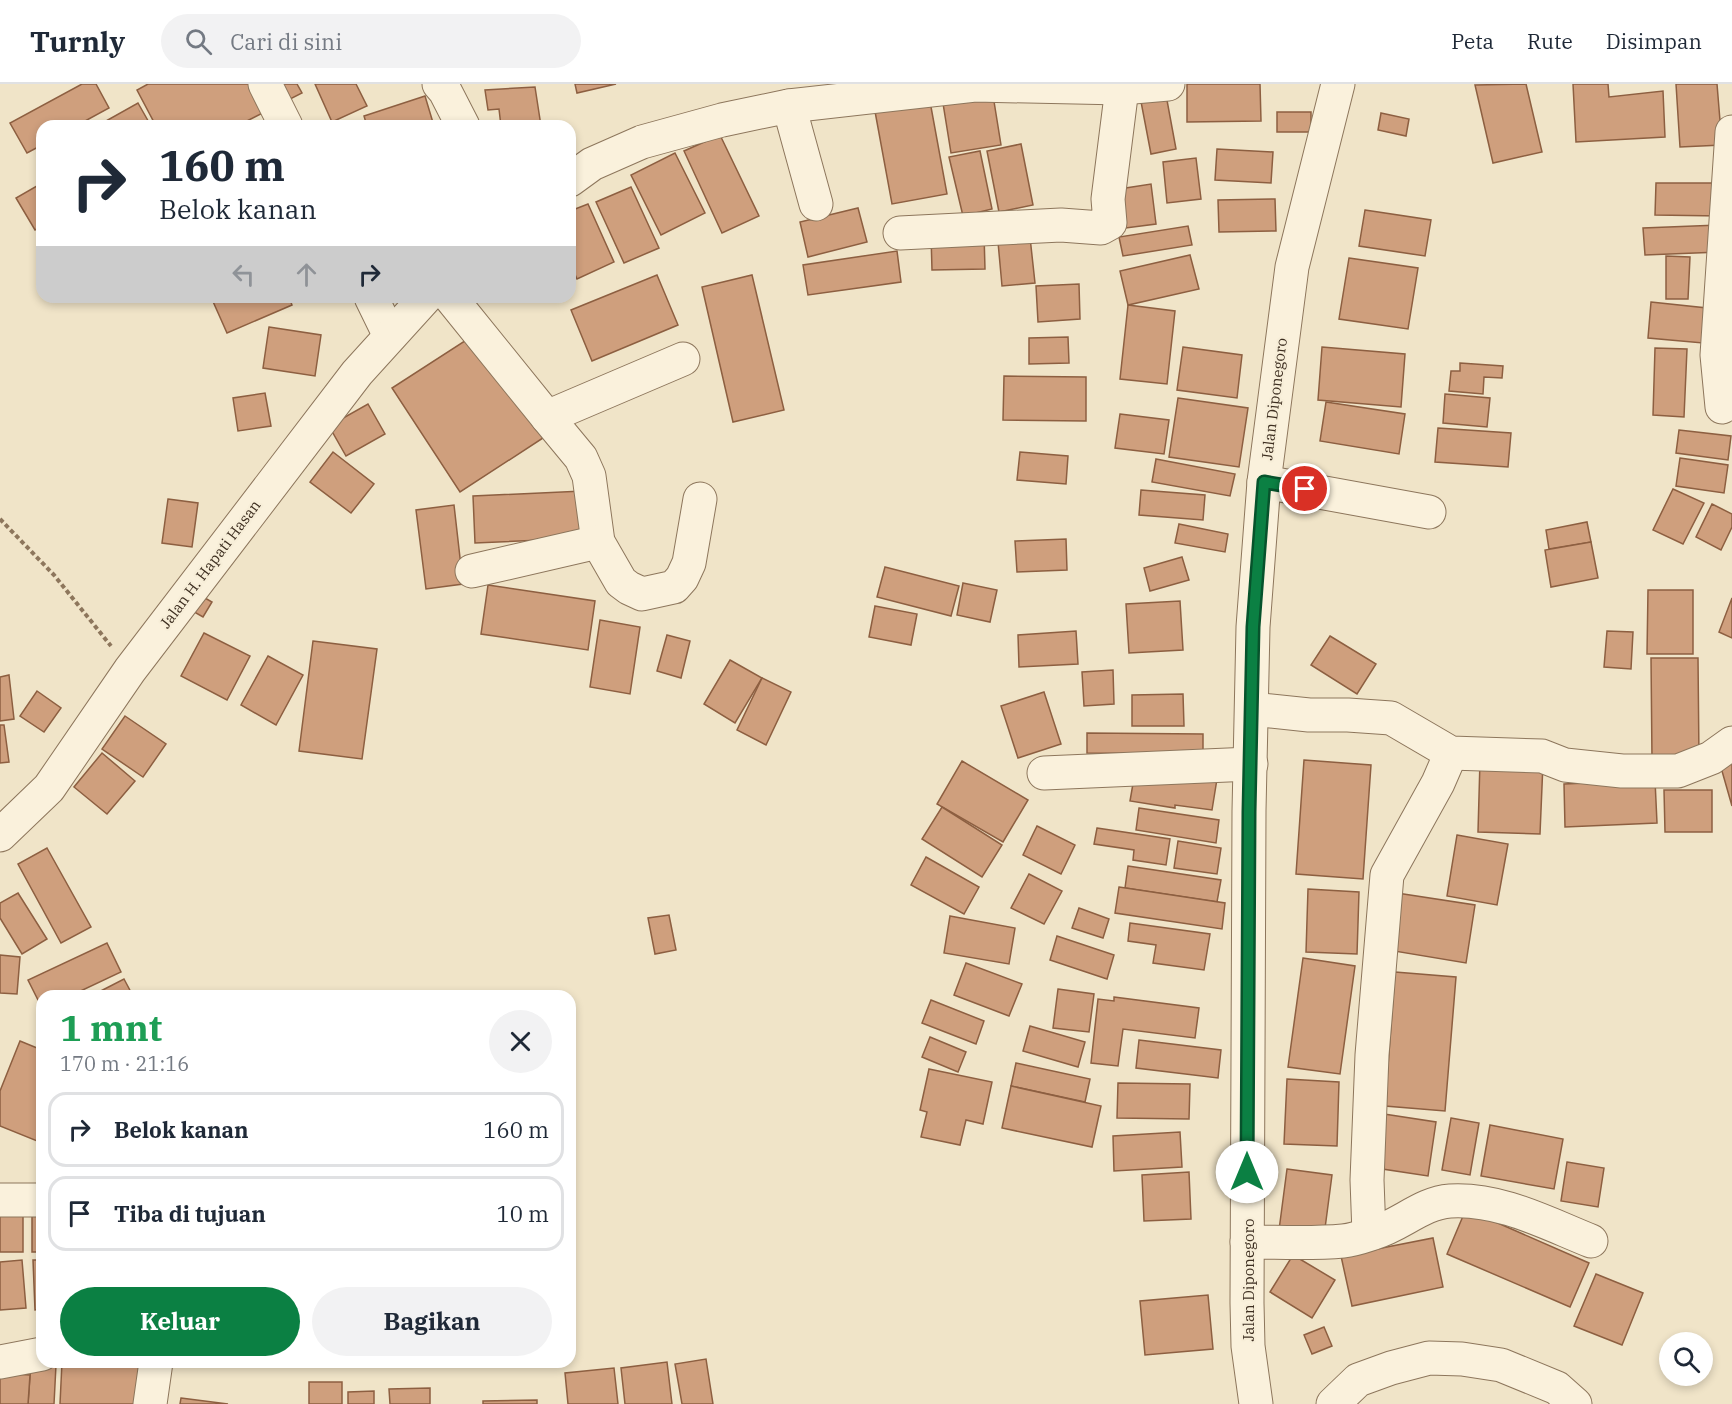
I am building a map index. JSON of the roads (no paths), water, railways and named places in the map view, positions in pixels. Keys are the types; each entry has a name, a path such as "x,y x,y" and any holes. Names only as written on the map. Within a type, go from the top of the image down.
{"street":[{"path":"265,84 283,120"},
{"path":"423,84 439,120"},
{"path":"439,84 460,120"},
{"path":"576,176 592,164 642,142 722,120 789,106 975,85 1122,88 1168,84"},
{"name":"Jalan Diponegoro","path":"1256,1404 1248,1346 1247,1242 1249,812 1253,627 1264,482 1292,267 1338,84"},
{"path":"900,233 1061,225 1101,228 1110,224 1108,200 1122,88"},
{"path":"789,106 816,204"},
{"path":"1722,407 1732,132"},
{"path":"374,303 390,336"},
{"name":"Jalan H. Hapati Hasan","path":"0,835 49,788 130,670 357,373 420,303"},
{"path":"455,303 580,458 589,476 598,542 621,582 642,594 674,587 682,578 688,563 700,499"},
{"path":"547,417 683,359"},
{"path":"1264,482 1429,512"},
{"path":"472,572 598,542"},
{"path":"1252,709 1309,715 1391,718 1451,753 1542,756 1566,765 1623,771 1678,771 1711,758 1732,743"},
{"path":"1369,1234 1367,1180 1372,1067 1387,875 1438,783 1451,753"},
{"path":"1044,773 1251,764"},
{"path":"0,1200 36,1200"},
{"path":"1247,1242 1346,1241 1407,1219 1425,1207 1449,1201 1481,1202 1520,1212 1591,1241"},
{"path":"0,1362 36,1355"},
{"path":"1333,1404 1358,1380 1429,1358 1462,1359 1501,1365 1557,1388 1575,1404"},
{"path":"150,1404 155,1368"}]}
